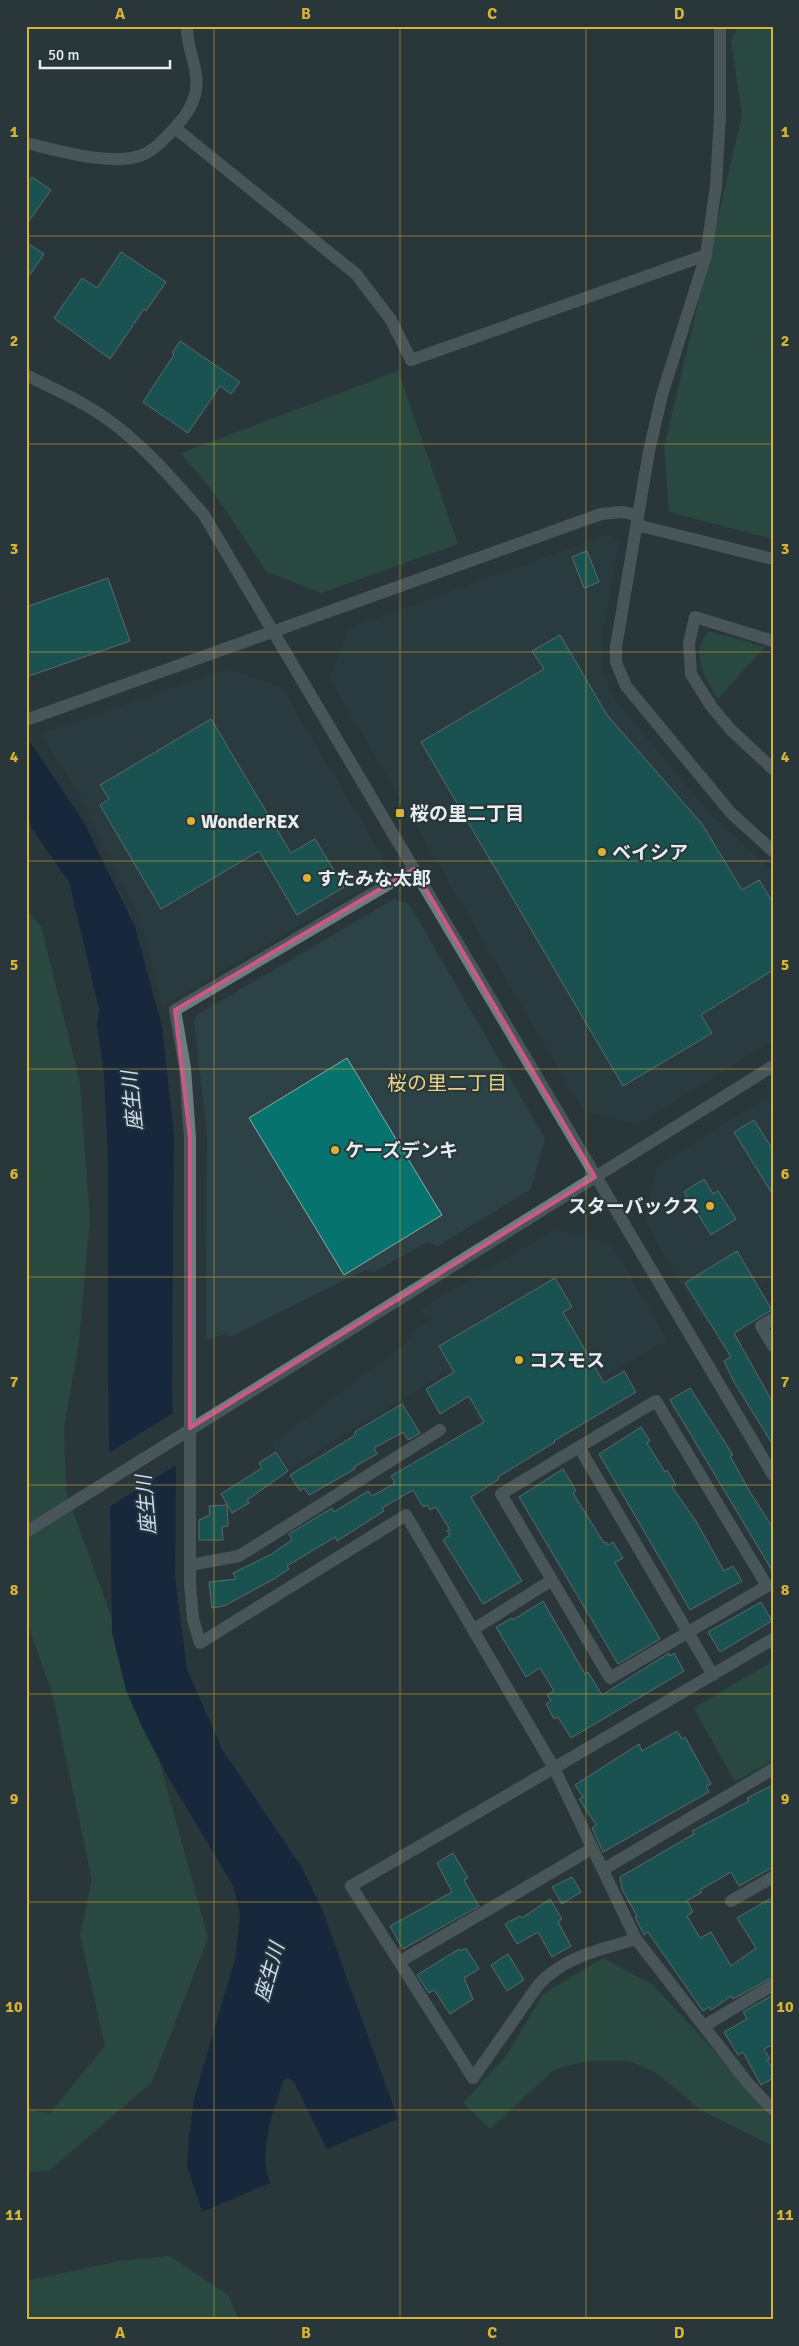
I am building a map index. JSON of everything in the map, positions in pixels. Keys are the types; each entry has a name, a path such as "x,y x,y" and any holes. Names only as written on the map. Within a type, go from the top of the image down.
{"street":[{"path":"26,143 70,152 125,159 140,156 155,148 175,128 192,106 197,74 188,46 186,26"},
{"path":"720,26 720,115 716,186 706,254 662,395 616,647 616,662 626,686 731,813 773,851"},
{"path":"175,128 356,274 391,320 410,360 706,254"},
{"path":"26,376 66,394 107,419 136,442 204,515 773,1475"},
{"path":"26,720 602,514 622,512 638,520 773,559"},
{"path":"773,641 695,617 689,644 691,674 711,706 748,748 773,769"},
{"path":"414,869 175,1010 183,1056 190,1138 190,1565 193,1619 200,1644 406,1515 554,1768 636,1939 747,2082 773,2110"},
{"path":"26,1532 773,1066"},
{"path":"773,1319 761,1326 773,1346"},
{"path":"656,1401 767,1586 610,1678 552,1580 501,1494 656,1401"},
{"path":"190,1565 238,1556 440,1430"},
{"path":"579,1447 713,1675"},
{"path":"474,1629 552,1580"},
{"path":"636,1939 588,1953 564,1963 550,1972 539,1984 473,2078 351,1886 773,1639"},
{"path":"604,1869 773,1769"},
{"path":"398,1962 593,1848"},
{"path":"731,1901 773,1877"},
{"path":"704,2026 773,1986"}],"highlighted area":[{"path":"414,869 595,1177 190,1428 190,1138 175,1010"}],"shaded area":[{"path":"610,534 619,542 601,641 601,668 615,700 710,814 773,872 773,1040 636,1125 584,1112 330,679 349,628"},
{"path":"228,669 281,687 381,854 383,876 162,1006 147,943 135,908 82,799 41,734"},
{"path":"394,899 409,904 545,1138 531,1189 438,1246 427,1242 374,1272 365,1270 230,1337 225,1334 206,1340 207,1134 194,1021 197,1015"},
{"path":"766,1098 773,1110 773,1276 702,1319 644,1220 658,1166"},
{"path":"557,1229 611,1244 667,1340 491,1442 449,1370 290,1468 272,1444 411,1340 413,1333 431,1319 420,1309"}],"green space":[{"path":"738,26 773,26 773,539 669,512 664,448 742,115 731,40"},
{"path":"398,371 458,544 321,593 267,572 216,496 181,453"},
{"path":"709,631 765,647 718,699 704,674 699,656 703,639"},
{"path":"26,910 41,926 80,1083 90,1218 79,1342 64,1428 66,1492 146,1712 208,1938 152,2082 49,2171 26,2172 26,2110 50,2113 105,2046 80,1935 92,1880 52,1693 26,1619"},
{"path":"773,1661 773,1760 735,1782 694,1708"},
{"path":"603,1958 652,1984 709,2045 773,2121 773,2146 701,2110 655,2072 629,2061 586,2061 554,2070 490,2129 463,2103 506,2056 543,1994"},
{"path":"170,2256 228,2295 239,2320 26,2320 26,2281 119,2261"}],"water":[{"name":"座生川","path":"26,736 84,822 135,927 162,1026 174,1135 172,1390 176,1476 175,1576 187,1669 222,1749 301,1866 322,1909 398,2119 327,2149 294,2082 287,2078 283,2081 271,2119 266,2144 267,2170 270,2183 202,2212 187,2167 189,2135 194,2099 235,1959 240,1915 234,1887 167,1775 142,1727 126,1690 112,1633 108,1379 108,1162 104,1075 97,1026 99,1009 69,882 34,832 26,815"}],"pier":[{"path":"175,1412 178,1464 107,1508 107,1454"}],"building":[{"path":"32,177 51,190 26,225 26,186"},
{"path":"26,242 44,254 26,280"},
{"path":"121,252 166,282 146,311 144,309 110,359 54,318 82,278 97,288"},
{"path":"180,341 240,382 231,394 220,386 188,433 143,402 174,355 172,353"},
{"path":"587,551 599,582 584,588 572,557"},
{"path":"108,578 130,641 26,677 26,607"},
{"name":"ベイシア","path":"560,635 607,715 702,824 742,890 759,880 773,903 773,970 701,1015 712,1033 623,1086 421,742 544,669 532,651"},
{"name":"WonderREX","path":"211,719 291,853 315,839 344,887 297,915 259,851 161,909 100,805 109,799 100,785"},
{"name":"ケーズデンキ","path":"347,1058 442,1215 344,1275 249,1118"},
{"path":"754,1120 773,1150 773,1195 734,1132"},
{"name":"スターバックス","path":"704,1179 713,1194 718,1191 736,1219 711,1235 684,1192"},
{"path":"737,1251 772,1310 734,1333 773,1403 773,1445 734,1382 724,1361 731,1357 685,1283"},
{"path":"555,1278 572,1307 563,1312 604,1383 624,1371 636,1392 554,1441 471,1497 522,1581 483,1604 443,1540 450,1535 447,1531 450,1530 436,1507 430,1510 427,1505 423,1507 413,1490 382,1508 384,1511 337,1541 335,1537 287,1566 289,1569 274,1579 224,1606 212,1608 209,1582 236,1579 233,1573 270,1555 292,1540 289,1534 332,1508 334,1512 368,1491 372,1496 395,1483 391,1476 484,1422 469,1396 440,1414 426,1389 454,1372 439,1346"},
{"path":"690,1388 733,1455 730,1456 773,1528 773,1572 670,1400"},
{"path":"402,1404 420,1433 408,1440 403,1432 374,1448 377,1454 354,1467 355,1469 309,1495 304,1488 300,1491 290,1475 354,1436 356,1431"},
{"path":"641,1427 650,1441 647,1443 665,1472 667,1470 676,1485 672,1487 696,1521 724,1571 733,1566 742,1581 690,1610 599,1454"},
{"path":"276,1452 288,1471 247,1500 249,1503 232,1513 221,1494 262,1468 259,1463"},
{"path":"563,1469 576,1491 573,1493 604,1543 606,1542 608,1545 613,1542 623,1558 615,1563 660,1639 618,1664 519,1497"},
{"path":"227,1505 228,1526 222,1527 223,1540 199,1540 199,1520 210,1515 209,1506"},
{"path":"543,1601 585,1674 588,1672 602,1695 669,1653 670,1656 674,1653 684,1671 571,1738 558,1717 554,1719 546,1704 551,1701 547,1695 554,1691 540,1668 526,1677 496,1627 512,1618 513,1620"},
{"path":"761,1602 772,1621 720,1652 708,1632"},
{"path":"677,1731 682,1739 685,1737 711,1784 706,1786 709,1792 603,1852 592,1828 596,1825 579,1799 583,1797 575,1785 639,1744 642,1751"},
{"path":"773,1785 773,1867 739,1886 731,1872 700,1890 702,1892 687,1901 693,1912 687,1916 700,1938 711,1932 731,1966 756,1948 737,1918 773,1897 773,1977 733,1999 731,1996 711,2010 709,2007 703,2011 648,1932 644,1935 635,1917 637,1916 622,1889 620,1877 694,1834 692,1831 749,1801 747,1798"},
{"path":"453,1853 468,1878 464,1880 479,1906 403,1949 390,1926 452,1892 437,1863"},
{"path":"572,1877 581,1892 562,1904 552,1887"},
{"path":"550,1899 562,1919 558,1922 571,1946 552,1957 538,1932 517,1944 505,1924 520,1916 522,1918"},
{"path":"466,1948 479,1969 464,1978 473,1999 450,2014 434,1990 429,1993 417,1975 459,1949 460,1951"},
{"path":"508,1954 524,1980 507,1991 491,1965"},
{"path":"773,1995 773,2044 764,2049 770,2059 767,2060 773,2069 773,2078 761,2085 743,2052 738,2055 724,2032 747,2019 743,2012"}],"place":[{"name":"桜の里二丁目","path":"400,813"},
{"name":"WonderREX","path":"191,821"},
{"name":"ベイシア","path":"602,852"},
{"name":"すたみな太郎","path":"307,878"},
{"name":"ケーズデンキ","path":"335,1150"},
{"name":"スターバックス","path":"710,1206"},
{"name":"コスモス","path":"519,1360"}],"district":[{"name":"桜の里二丁目","path":"447,1083"}]}
